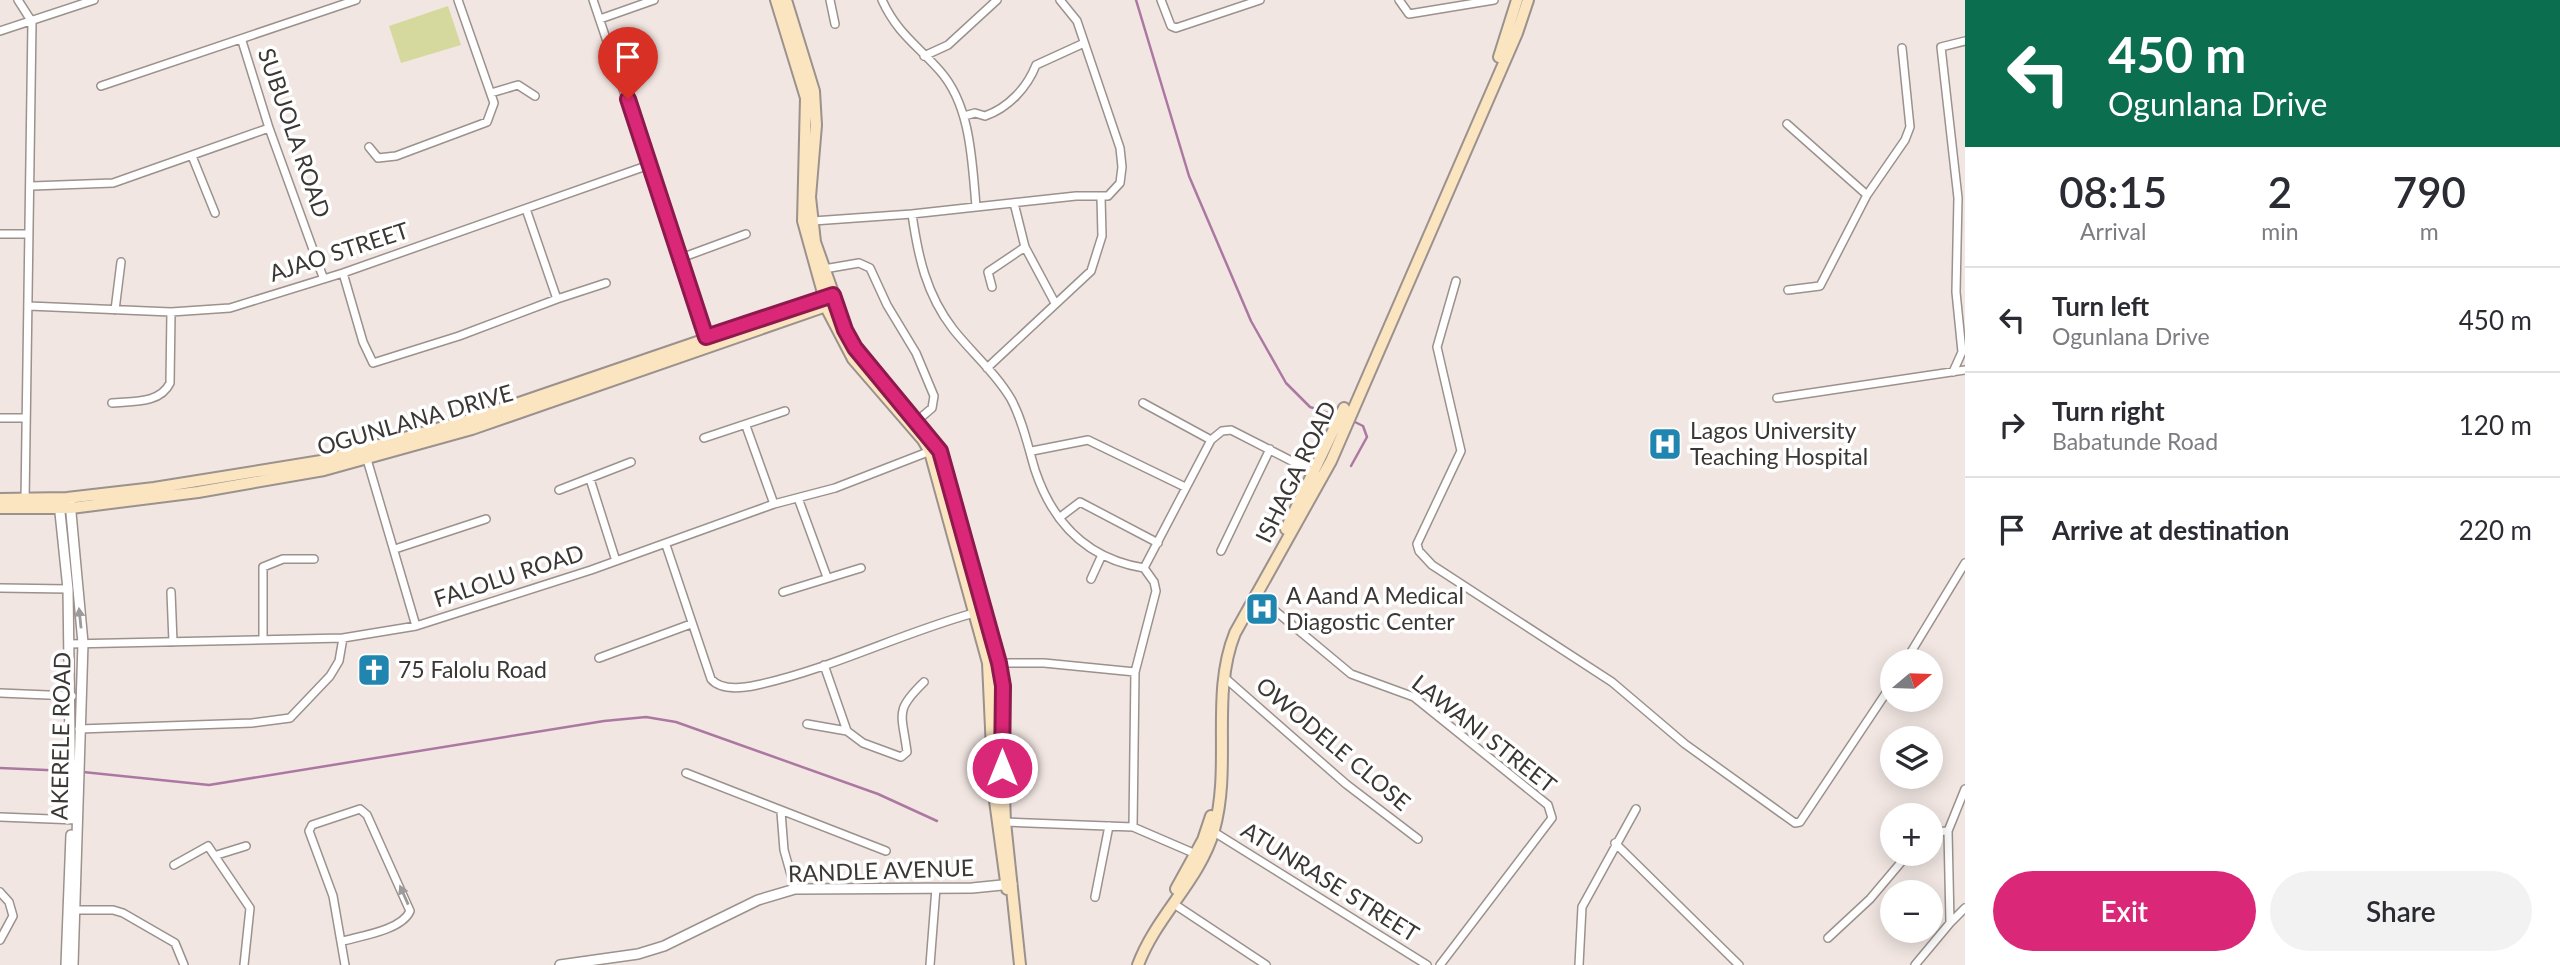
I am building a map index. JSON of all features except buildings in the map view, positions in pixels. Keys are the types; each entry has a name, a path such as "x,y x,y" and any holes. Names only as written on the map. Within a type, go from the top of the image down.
{"main road":[{"path":"776,0 814,91 816,125 810,197 831,300 855,348 918,421 948,473 999,663 1014,965"},
{"path":"786,0 806,98 807,145 803,221 853,359 934,450 990,676 994,793 1010,884 1020,965"},
{"name":"ISHAGA ROAD","path":"1135,965 1143,939 1214,832 1222,778 1224,659 1334,442 1525,1"},
{"name":"OGUNLANA DRIVE","path":"0,499 24,503 65,503 255,484 472,429 831,300"},
{"name":"ISHAGA ROAD","path":"1135,965 1147,940 1174,904 1198,855 1210,822 1215,790 1216,687 1220,658 1228,635 1318,475"},
{"name":"OGUNLANA DRIVE","path":"0,508 24,503"}],"street":[{"path":"18,0 32,22 32,186 27,234 29,306 24,503"},
{"path":"0,32 94,0"},
{"path":"101,86 242,41 356,0"},
{"path":"369,147 378,158 385,158 487,122 494,108 491,93 458,0"},
{"path":"593,0 708,342"},
{"path":"600,19 654,0"},
{"path":"831,0 835,24"},
{"path":"882,0 892,23 940,71 955,94 964,116 976,206"},
{"path":"923,56 948,45 997,0"},
{"path":"813,221 912,214 1076,196 1101,197 1113,192 1120,183 1120,148 1082,44 1077,21 1060,0"},
{"path":"1161,0 1169,23 1176,28 1260,0"},
{"path":"1399,0 1409,14 1494,0"},
{"name":"SUBUOLA ROAD","path":"242,41 269,128 323,277"},
{"path":"1952,372 1962,352 1956,292 1961,198 1941,47 1965,41"},
{"path":"964,116 975,113 985,116 995,112 1029,84 1036,65 1082,44"},
{"path":"1788,290 1820,286 1867,195 1910,127 1902,48"},
{"path":"491,93 518,85 535,96"},
{"path":"1787,124 1867,195"},
{"path":"32,186 113,183 269,128"},
{"path":"192,156 215,212"},
{"name":"AJAO STREET","path":"29,306 171,312 230,308 343,273 649,165"},
{"path":"987,368 1091,271 1102,236 1101,197"},
{"path":"1014,202 1025,247 1055,303"},
{"path":"526,209 557,299"},
{"path":"912,214 919,262 928,286 952,328 1011,399 1032,451 1042,488 1059,518 1101,557 1144,568 1154,582 1154,602 1143,632 1135,672 1133,827"},
{"path":"0,234 27,234"},
{"path":"681,258 746,234"},
{"path":"992,287 988,272 993,266 1025,247"},
{"path":"115,310 121,262"},
{"path":"824,270 859,263 870,268 887,305 916,353 934,396 932,408 918,421"},
{"path":"343,273 363,342 373,363 459,336 606,283"},
{"path":"1456,281 1437,347 1461,451 1417,544 1419,551 1432,565 1612,682 1675,737 1795,822 1800,822 1820,797 1880,703"},
{"path":"112,403 157,398 170,383 171,312"},
{"path":"1777,398 1965,370"},
{"path":"1143,403 1211,440"},
{"path":"704,438 785,411"},
{"path":"0,418 25,418"},
{"path":"746,426 774,504"},
{"path":"1144,568 1211,440 1222,431 1231,430 1318,475"},
{"path":"1032,451 1088,440 1185,487"},
{"path":"1221,551 1270,449"},
{"name":"FALOLU ROAD","path":"69,644 343,638 416,626 666,545 774,504 799,498 934,450"},
{"path":"366,454 396,549 416,626"},
{"path":"559,490 631,462"},
{"path":"590,479 616,561"},
{"path":"799,498 827,577"},
{"path":"1059,518 1080,502 1158,543"},
{"path":"65,503 75,759"},
{"name":"AKERELE ROAD","path":"65,503 83,643 75,759 76,910 73,965"},
{"path":"396,549 486,519"},
{"path":"666,545 711,679 722,687 755,686 824,665 932,624 974,613"},
{"path":"1091,579 1101,557"},
{"path":"263,640 263,568 283,559 314,559"},
{"path":"1914,649 1962,575 1965,563"},
{"path":"783,592 861,568"},
{"path":"0,588 68,589"},
{"path":"172,592 173,642"},
{"name":"LAWANI STREET","path":"1255,594 1351,674 1413,696 1548,805 1552,812 1552,818 1522,861 1440,965"},
{"path":"599,658 691,624"},
{"path":"79,729 251,723 290,718 330,676 339,661 343,638"},
{"path":"999,663 1044,663 1135,672"},
{"path":"824,665 847,731"},
{"name":"OWODELE CLOSE","path":"1224,677 1346,784 1418,839"},
{"path":"807,724 847,731 863,743 886,753 905,755 901,719 904,702 925,682"},
{"path":"0,693 72,695"},
{"path":"686,774 886,851"},
{"path":"1950,923 1948,831 1965,789"},
{"path":"343,941 388,928 407,916 410,911 367,815 360,809 312,825 309,831 333,897 343,941 345,965"},
{"path":"1579,965 1582,907 1636,809"},
{"path":"781,812 784,850 795,889"},
{"path":"0,817 75,820 66,965"},
{"path":"1005,822 1087,823 1133,827 1198,855"},
{"path":"1095,897 1109,826"},
{"path":"1943,831 1948,831"},
{"name":"ATUNRASE STREET","path":"1214,832 1427,965"},
{"path":"1615,843 1739,965"},
{"path":"174,865 208,846 217,855 250,908 244,965"},
{"path":"217,855 246,846"},
{"path":"1828,938 1870,899 1898,866"},
{"name":"RANDLE AVENUE","path":"560,965 605,962 664,946 758,900 795,889 936,888 1010,884"},
{"path":"930,965 936,888"},
{"path":"0,892 9,902 13,916 0,940"},
{"path":"1174,904 1266,965"},
{"path":"1915,965 1965,908"},
{"path":"76,910 113,910 123,913 175,943 184,965"}],"green space":[{"path":"448,6 461,45 401,63 389,26"}],"waterway":[{"path":"1136,0 1189,176 1251,321 1286,383 1310,407 1337,416"},
{"path":"1351,466 1367,437 1363,426 1353,421"},
{"path":"83,772 209,785 604,721 646,717 676,722 878,794 937,821"},
{"path":"0,768 69,771"}],"place":[{"name":"Lagos University Teaching Hospital","path":"1665,444"},
{"name":"A Aand A Medical Diagostic Center","path":"1262,609"},
{"name":"75 Falolu Road","path":"374,670"}],"route":[{"path":"628,99 706,337 833,295 845,330 855,348 933,439 940,451 999,663 1003,686 1002,768"}]}
